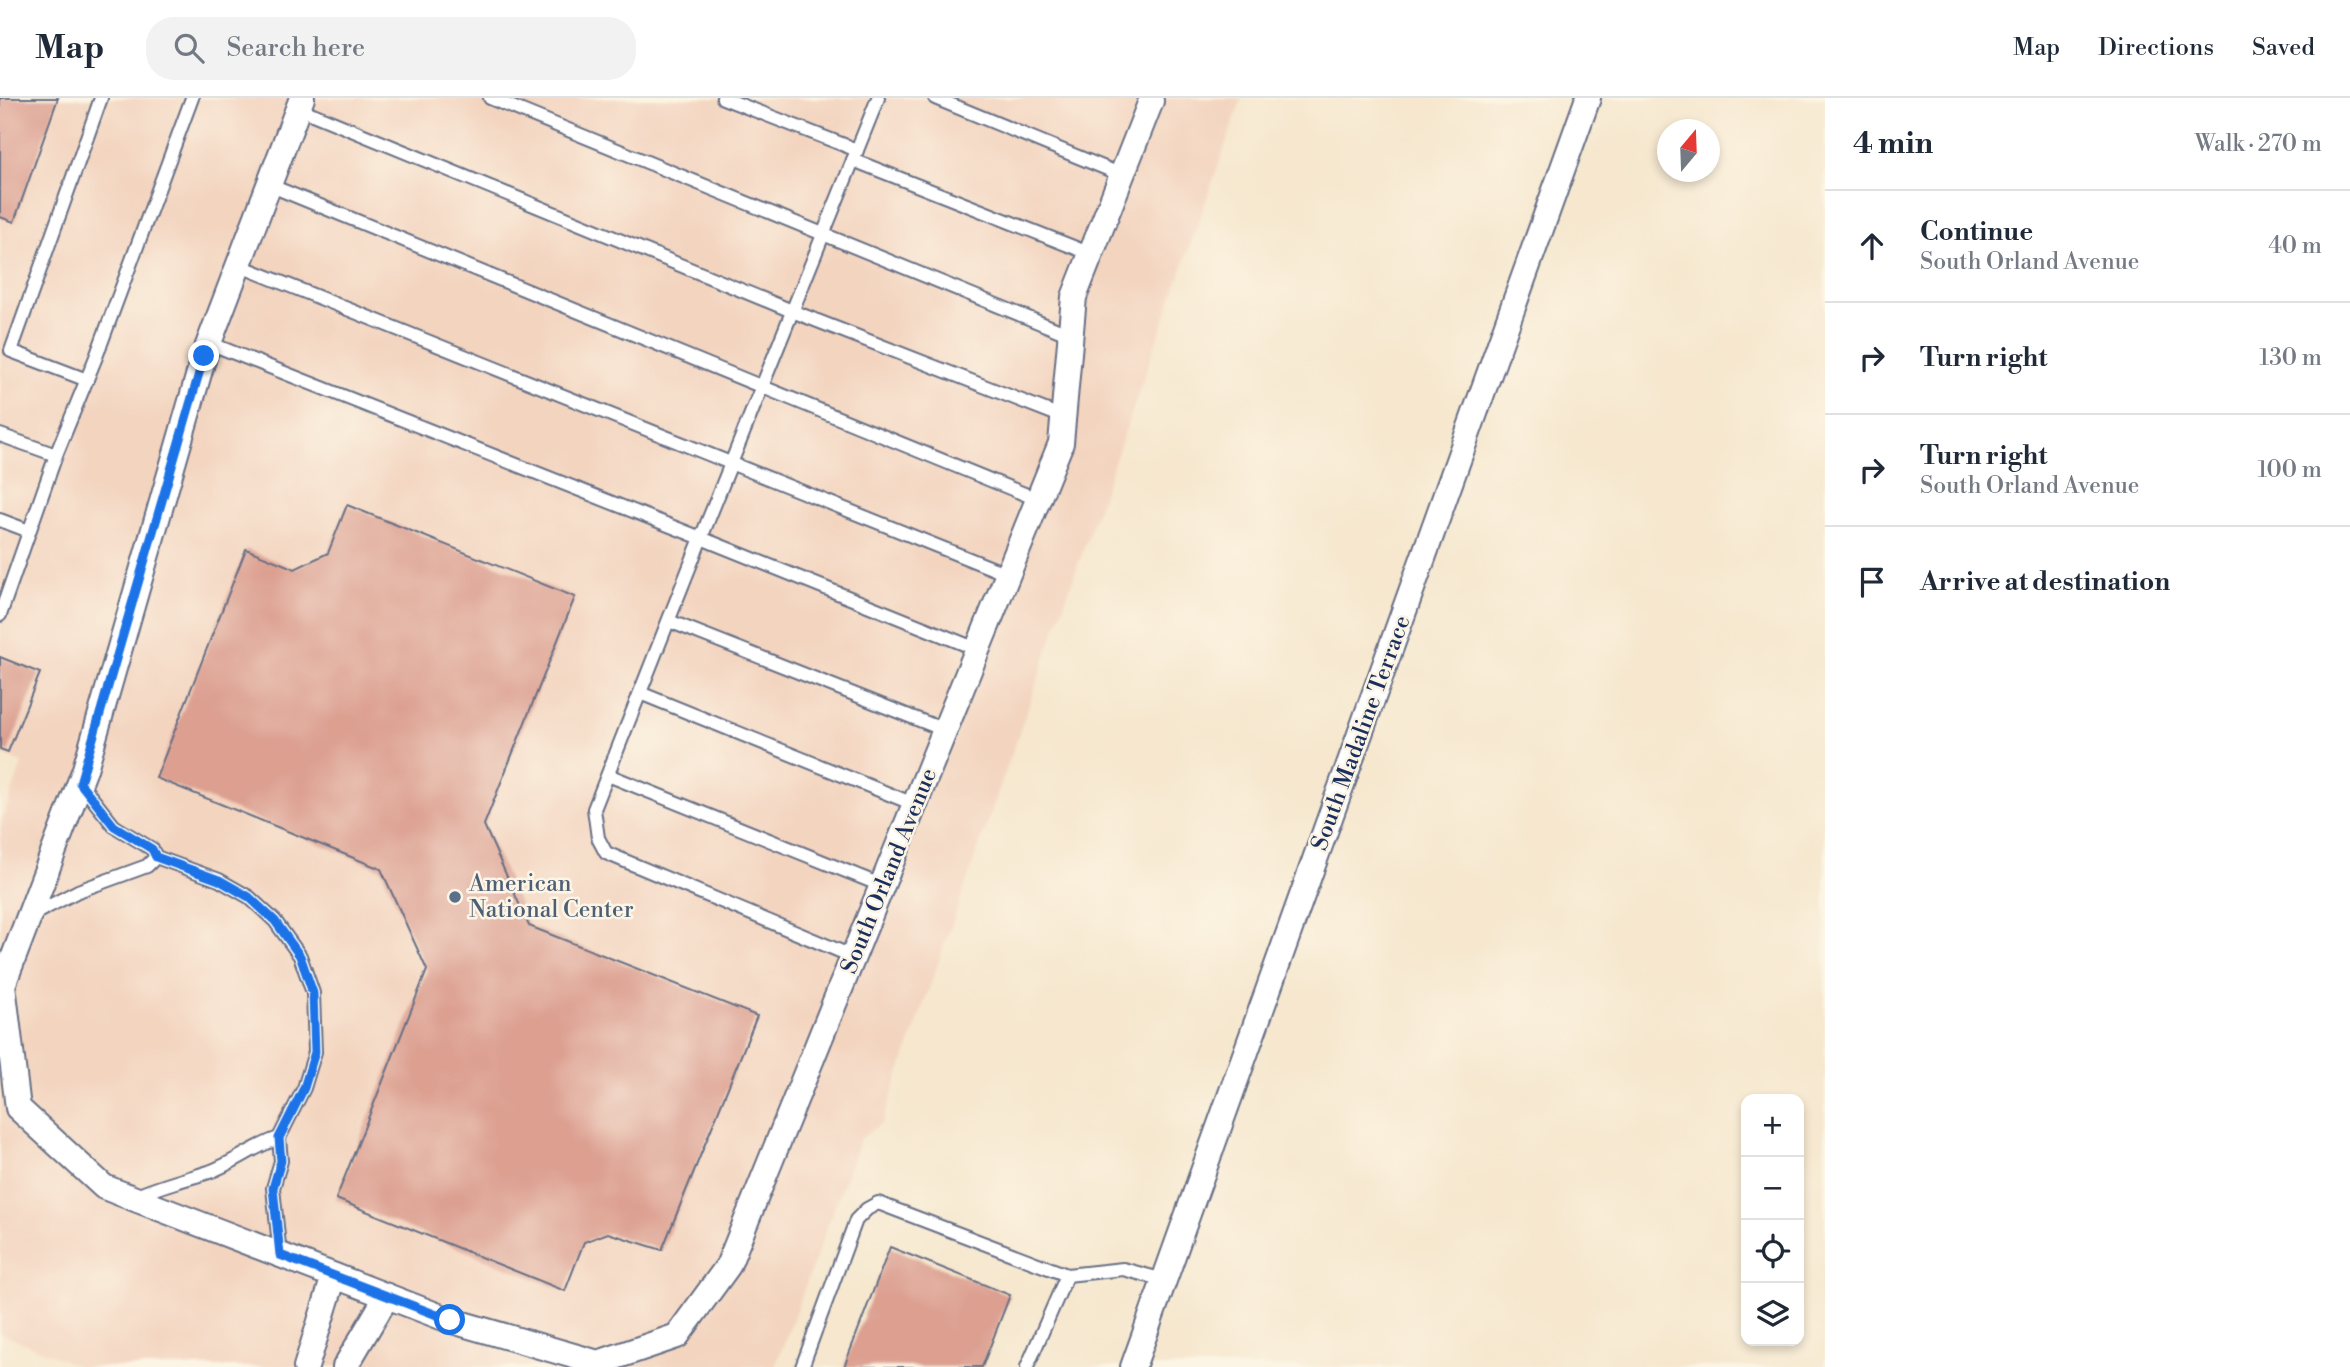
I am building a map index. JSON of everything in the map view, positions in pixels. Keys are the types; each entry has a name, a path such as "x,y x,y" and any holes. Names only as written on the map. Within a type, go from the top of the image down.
{"street":[{"name":"South Madaline Terrace","path":"1133,1367 1588,98"},
{"name":"South Orland Avenue","path":"300,103 209,342 80,783 3,985 18,1108 104,1187 450,1320 598,1363 677,1336 728,1266 947,731 1061,443 1074,297 1122,175 1148,99"},
{"path":"306,1367 334,1276"},
{"path":"345,1367 387,1296"}],"lane":[{"path":"87,380 11,351 101,98"},
{"path":"0,615 56,455 87,380 192,98"},
{"path":"490,98 1070,335"},
{"path":"723,98 1091,254"},
{"path":"854,957 606,853 598,838 594,809 878,98"},
{"path":"935,98 1122,175"},
{"path":"300,103 792,311 1063,417"},
{"path":"269,185 1039,500"},
{"path":"239,265 1009,575"},
{"path":"209,342 979,650"},
{"path":"0,435 56,455"},
{"path":"0,520 29,531"},
{"path":"668,621 947,731"},
{"path":"640,693 916,805"},
{"path":"608,775 883,886"},
{"path":"80,783 114,826 152,849 156,857 219,880 249,897 275,921 300,956 313,993 315,1052 304,1088 279,1138 281,1161 273,1188 280,1255"},
{"path":"29,917 78,891 147,866 156,857"},
{"path":"132,1198 170,1181 209,1171 257,1145 279,1138"},
{"path":"802,1367 856,1220 878,1203 1067,1275 1123,1269 1164,1280"},
{"path":"1016,1367 1029,1363 1067,1275"}],"shaded area":[{"path":"0,98 1242,98 882,1123 860,1139 775,1367 80,1367 0,1333 0,827 22,763 0,754"}],"building":[{"path":"0,98 58,98 14,222 0,217"},
{"name":"American National Center","path":"347,505 575,597 484,825 529,926 757,1016 662,1250 608,1233 584,1242 565,1291 336,1199 427,970 381,869 156,778 246,549 295,569 328,553"},
{"path":"0,657 40,673 8,752 0,749"},
{"path":"890,1247 1010,1295 982,1367 844,1367"}],"place":[{"name":"American National Center","path":"455,897"}],"route":[{"path":"204,356 80,783 114,826 152,849 156,857 219,880 249,897 275,921 300,956 313,993 315,1052 304,1088 279,1138 281,1161 273,1188 280,1255 450,1320"}]}
